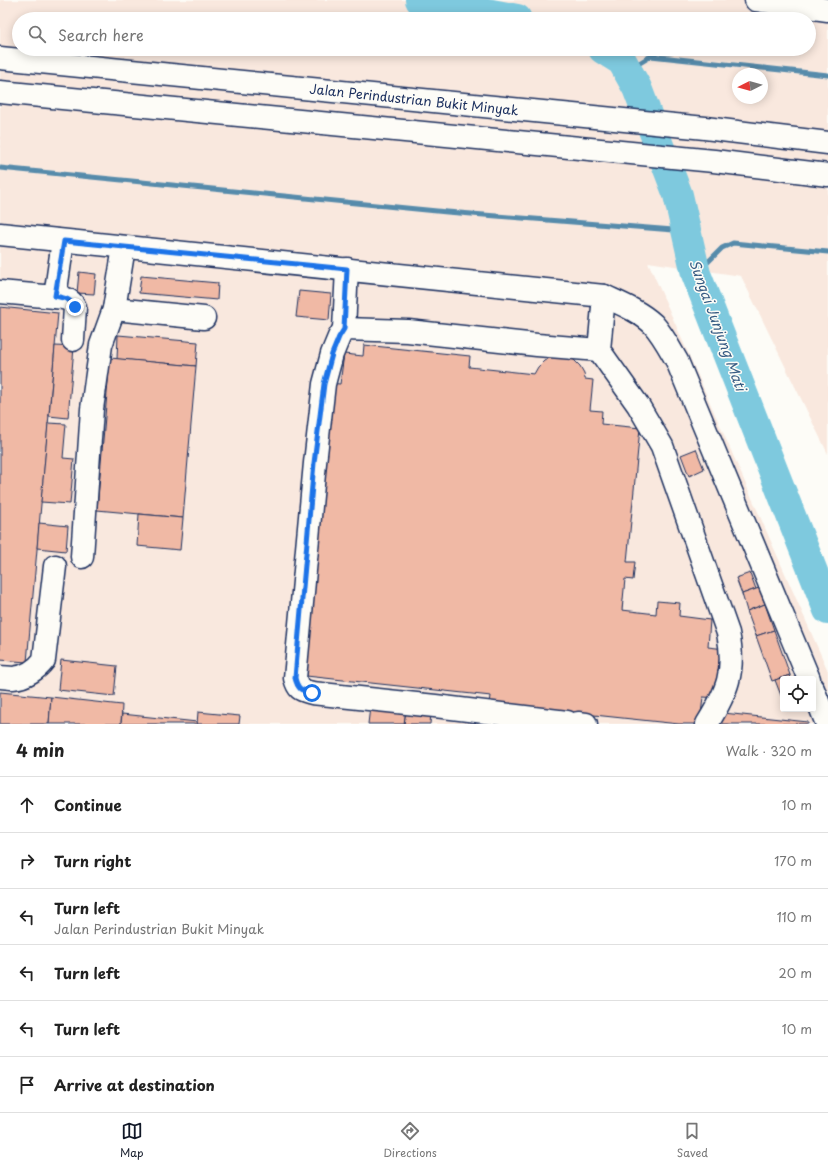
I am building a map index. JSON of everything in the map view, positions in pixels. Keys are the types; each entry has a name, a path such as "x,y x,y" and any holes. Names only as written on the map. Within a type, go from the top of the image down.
{"main road":[{"path":"756,0 828,10"},
{"name":"Jalan Perindustrian Bukit Minyak","path":"0,58 705,128 828,143"},
{"path":"0,92 585,148 714,161 828,175"},
{"path":"0,234 604,296 635,310 653,325 677,361 808,676"},
{"path":"55,296 64,241"},
{"path":"82,557 92,409 101,345 114,309 124,247"},
{"path":"347,269 344,329 332,354 324,384 312,487 295,678 297,686 302,690 312,693 577,723"},
{"path":"0,292 55,296 68,299 75,307 73,340"},
{"path":"604,296 599,350 638,405 662,446 728,633 731,666 726,691 707,724"},
{"path":"114,309 204,318"},
{"path":"344,329 408,332 599,350"},
{"path":"0,676 13,678 24,676 33,671 44,660 55,566"},
{"path":"816,696 827,724"}],"shaded area":[{"path":"0,0 828,0 828,454 741,276 648,262 828,671 828,724 0,724"}],"building":[{"path":"79,272 96,274 94,294 77,293"},
{"path":"141,276 218,283 217,300 139,293"},
{"path":"299,291 331,294 329,320 296,317"},
{"path":"0,307 58,313 27,662 0,660"},
{"path":"118,335 198,342 196,366 117,359"},
{"path":"364,345 470,356 469,367 534,374 544,361 551,357 567,357 574,360 580,366 584,373 585,379 593,380 590,410 602,411 601,424 640,428 627,562 635,562 633,580 625,579 622,610 656,614 657,601 680,603 679,616 710,620 708,647 725,649 720,698 703,697 700,724 679,724 490,704 491,696 297,675 327,383 340,384 344,354 363,356"},
{"path":"55,346 74,347 68,418 49,416"},
{"path":"110,358 196,366 183,518 97,510"},
{"path":"48,423 66,424 63,458 74,459 70,504 41,502"},
{"path":"696,449 704,469 689,476 681,455"},
{"path":"139,514 183,518 180,550 137,546"},
{"path":"39,523 68,526 66,551 37,548"},
{"path":"750,573 756,589 742,594 736,578"},
{"path":"759,588 765,604 747,611 742,594"},
{"path":"765,604 774,630 756,636 747,611"},
{"path":"774,630 790,675 780,676 780,678 772,681 756,636"},
{"path":"61,660 117,666 114,696 58,690"},
{"path":"780,678 780,693 775,680"},
{"path":"0,692 51,697 49,724 0,724"},
{"path":"51,697 122,705 121,724 49,724"},
{"path":"370,707 406,711 404,724 368,724"},
{"path":"406,711 431,713 430,724 404,724"},
{"path":"198,712 240,716 239,724 197,724"},
{"path":"714,712 808,722 808,724 713,724"},
{"path":"122,714 197,722 197,724 121,724"}],"waterway":[{"name":"Sungai Junjung Mati","path":"420,0 481,12"},
{"name":"Sungai Junjung Mati","path":"614,56 622,61 637,88 678,195 696,274 828,610"},
{"path":"628,70 651,56 828,75"},
{"path":"0,168 447,212 686,231"},
{"path":"696,274 722,248 733,243 828,252"}],"route":[{"path":"75,307 68,299 55,296 64,241 347,269 344,329 332,354 324,384 314,463 295,678 297,686 302,690 312,693"}]}
